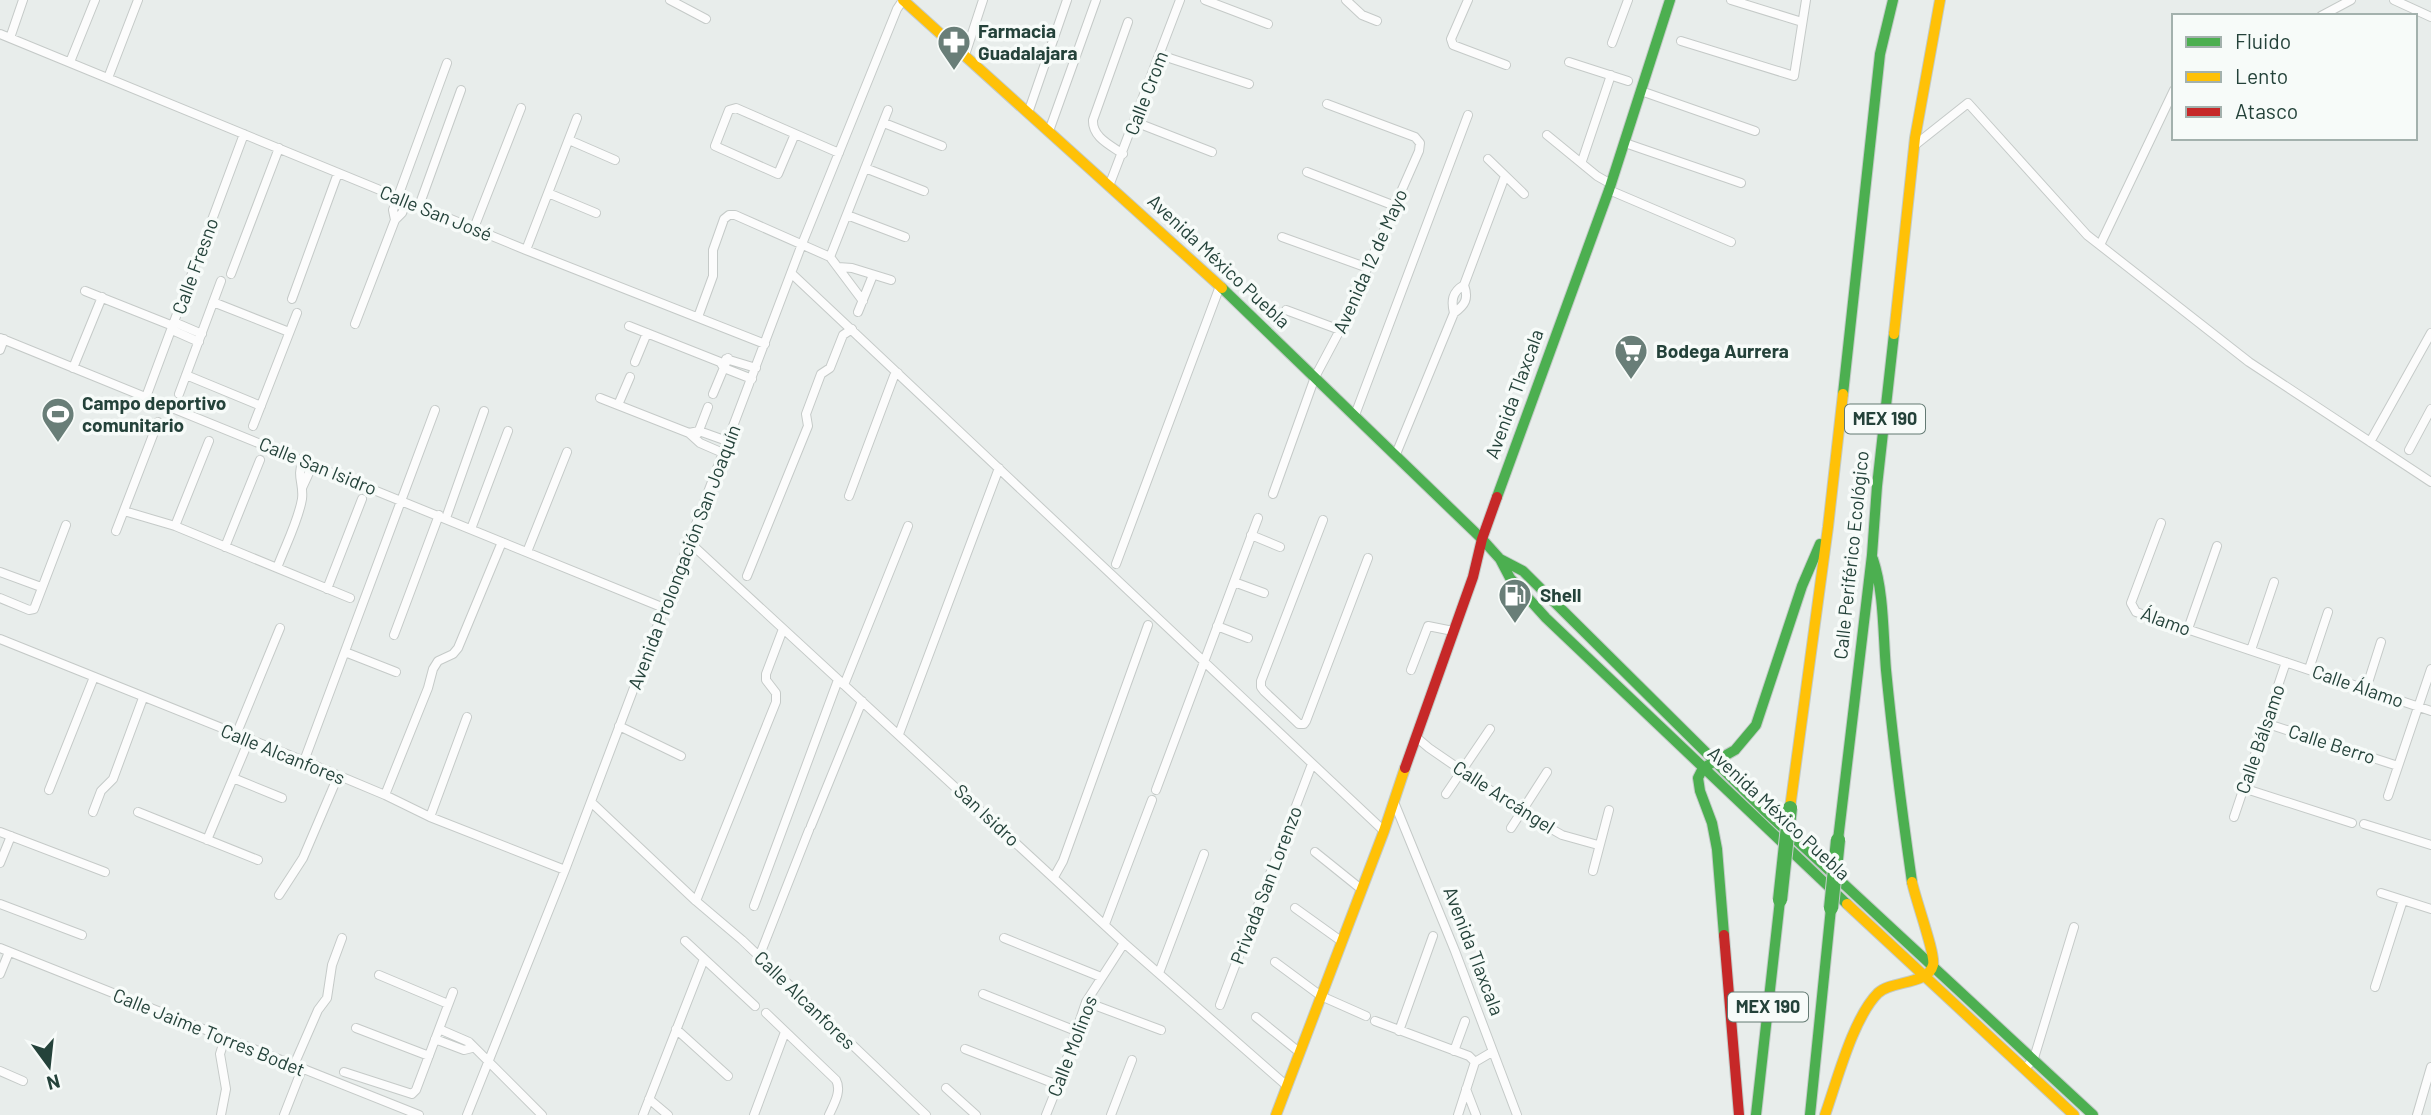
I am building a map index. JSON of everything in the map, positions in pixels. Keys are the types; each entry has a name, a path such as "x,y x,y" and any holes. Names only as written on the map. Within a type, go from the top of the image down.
{"main road":[{"name":"Avenida México Puebla","path":"903,0 1220,286 1396,454 1500,559 1523,571 1709,764 1764,810 1929,971 2047,1080"},
{"name":"Avenida Tlaxcala","path":"1276,1115 1384,831 1473,577 1482,539 1610,187 1670,0"},
{"name":"Calle Periférico Ecológico","path":"1756,1115 1790,808 1828,527 1880,54 1893,0"},
{"name":"Calle Periférico Ecológico","path":"1810,1115 1838,840 1872,555 1873,513 1890,385 1912,147 1927,55 1941,0"},
{"path":"1739,1115 1717,849 1698,778 1709,764 1735,750 1756,725 1802,586 1828,527"},
{"path":"1825,1115 1870,1002 1887,986 1929,971 1933,953 1912,885 1893,733 1881,618 1880,580 1872,555"},
{"path":"2047,1080 2074,1115"},
{"path":"2047,1080 2094,1115"}],"street":[{"path":"10,38 23,0"},
{"path":"70,62 95,0"},
{"path":"108,78 138,0"},
{"path":"670,0 706,19"},
{"name":"Avenida Prolongación San Joaquín","path":"467,1115 565,870 802,244 897,9 903,0"},
{"path":"965,55 983,0"},
{"path":"1028,113 1067,0"},
{"path":"1049,131 1096,0"},
{"name":"Calle Crom","path":"1109,186 1181,0"},
{"path":"1205,0 1268,24"},
{"path":"1346,0 1362,15 1377,21"},
{"path":"1468,0 1451,39 1453,45 1506,65"},
{"path":"1612,43 1628,0"},
{"path":"1731,0 1802,22"},
{"path":"1681,41 1794,76 1806,0"},
{"path":"2325,14 2351,0"},
{"path":"2394,0 2431,16"},
{"path":"1123,154 1097,135 1092,128 1128,22"},
{"name":"Calle San José","path":"0,34 526,250 765,344"},
{"path":"1160,55 1249,84"},
{"path":"1569,62 1628,81"},
{"path":"355,324 394,220 402,213 402,199 447,63"},
{"path":"1582,161 1611,75"},
{"path":"419,206 461,90"},
{"path":"1641,91 1755,131"},
{"path":"2100,245 2172,94"},
{"path":"1912,147 1968,103 2087,235 2249,362 2431,482"},
{"name":"Avenida 12 de Mayo","path":"1273,494 1315,377 1340,330 1419,151 1420,143 1415,138 1327,104"},
{"path":"794,134 778,174 715,146 732,107 839,153"},
{"path":"474,228 521,108"},
{"path":"830,257 888,110"},
{"path":"1355,415 1468,115"},
{"path":"526,250 577,118"},
{"path":"1135,122 1212,152"},
{"path":"884,123 942,146"},
{"name":"Calle Fresno","path":"146,397 244,134"},
{"path":"1547,135 1582,161 1610,187 1731,242"},
{"path":"569,140 615,160"},
{"path":"1625,143 1741,183"},
{"path":"231,274 279,148"},
{"path":"1488,159 1524,194"},
{"path":"866,168 924,191"},
{"path":"1307,172 1395,206"},
{"path":"292,299 338,173"},
{"path":"1454,313 1467,299 1464,285 1505,176"},
{"path":"548,193 596,212"},
{"path":"698,317 713,276 713,250 724,219 729,215 735,215 830,257 863,301"},
{"path":"847,215 905,237"},
{"path":"1282,237 1368,268"},
{"path":"838,267 852,268 891,280"},
{"path":"792,273 1384,831"},
{"path":"858,312 873,275"},
{"path":"179,394 221,281"},
{"path":"1396,454 1454,313 1453,297 1457,289 1464,285"},
{"path":"1116,564 1220,286"},
{"path":"85,290 200,338"},
{"path":"73,368 102,296"},
{"path":"213,302 289,332"},
{"path":"1286,310 1340,330"},
{"path":"253,426 297,313"},
{"path":"629,326 724,363 752,379"},
{"path":"747,576 808,426 806,414 821,374 830,368 843,335 852,329"},
{"path":"635,362 647,333"},
{"path":"2370,442 2431,333"},
{"path":"0,350 2,339"},
{"name":"Calle San Isidro","path":"2,339 664,608"},
{"path":"724,363 756,368"},
{"path":"713,394 724,363"},
{"path":"849,496 894,376 898,373"},
{"path":"186,375 261,406"},
{"path":"618,405 629,377"},
{"path":"600,398 694,434 727,442"},
{"path":"694,434 708,407"},
{"path":"2409,450 2428,420 2431,409"},
{"path":"402,500 435,410"},
{"path":"394,635 484,411"},
{"path":"116,531 158,422"},
{"path":"471,529 508,431"},
{"path":"694,434 723,453"},
{"path":"175,526 209,441"},
{"path":"527,552 566,452"},
{"path":"225,547 260,460"},
{"path":"277,568 302,500 299,471 303,460"},
{"path":"302,488 313,464"},
{"path":"899,734 999,468"},
{"path":"327,589 362,499"},
{"name":"Calle San Isidro","path":"304,761 402,500"},
{"path":"124,511 175,526 350,598"},
{"path":"1156,790 1258,518"},
{"path":"1323,520 1261,687 1299,724 1306,721 1368,558"},
{"name":"Álamo","path":"2161,523 2131,603 2132,608 2286,662"},
{"path":"0,598 29,610 34,609 66,525"},
{"path":"754,906 841,683 908,526"},
{"path":"1251,536 1280,547"},
{"name":"San Isidro","path":"688,541 1124,943 1287,1086"},
{"path":"385,795 433,669 439,661 453,654 458,648 502,542"},
{"path":"2188,629 2217,546"},
{"path":"0,572 41,587"},
{"path":"1234,582 1264,593"},
{"path":"2251,650 2274,582"},
{"path":"2309,669 2328,612"},
{"path":"1054,877 1063,860 1149,625"},
{"path":"1217,626 1248,638"},
{"path":"1411,670 1428,626 1453,631"},
{"path":"236,735 280,628"},
{"path":"696,901 776,702 776,693 766,680 783,629"},
{"name":"Calle Alcanfores","path":"0,639 304,761 430,817 565,870"},
{"path":"2366,689 2381,642"},
{"path":"345,652 396,672"},
{"name":"Calle Álamo","path":"2286,662 2431,711"},
{"name":"Calle Bálsamo","path":"2234,817 2286,662"},
{"path":"2388,796 2431,669"},
{"path":"49,790 94,677"},
{"path":"93,812 101,790 113,779 143,698"},
{"path":"760,957 862,701"},
{"path":"1271,724 1283,710"},
{"path":"430,817 467,717"},
{"name":"Calle Berro","path":"2265,723 2398,766"},
{"path":"619,726 681,756"},
{"path":"1446,794 1490,729"},
{"name":"Calle Arcángel","path":"1416,737 1522,812 1571,839 1598,845"},
{"path":"207,840 249,740"},
{"name":"Privada San Lorenzo","path":"1220,1005 1312,764"},
{"path":"1511,828 1547,772"},
{"path":"279,895 303,858 338,776"},
{"path":"233,778 282,798"},
{"path":"2244,788 2352,823"},
{"path":"1105,924 1152,800"},
{"name":"Calle Alcanfores","path":"591,802 760,957 916,1111 926,1115"},
{"name":"Avenida Tlaxcala","path":"1394,802 1455,951 1517,1115"},
{"path":"1593,871 1609,810"},
{"path":"138,812 258,860"},
{"path":"2364,824 2431,845"},
{"path":"0,832 105,872"},
{"path":"0,863 11,836"},
{"path":"1315,852 1361,888"},
{"path":"1159,973 1204,854"},
{"path":"2381,893 2431,909"},
{"path":"2375,987 2403,900"},
{"path":"0,904 82,935"},
{"path":"1295,908 1341,942"},
{"path":"2029,1064 2074,927"},
{"path":"1399,1031 1433,936"},
{"path":"284,1115 318,1010 327,998 332,965 342,938"},
{"path":"1004,938 1101,976"},
{"path":"685,941 755,1006"},
{"name":"Calle Molinos","path":"1046,1115 1086,1002 1124,943"},
{"path":"0,974 4,950"},
{"name":"Calle Jaime Torres Bodet","path":"4,950 419,1115"},
{"path":"643,1115 704,959"},
{"path":"1275,962 1321,996 1366,1016"},
{"path":"379,975 448,1004"},
{"path":"344,1072 412,1094 416,1090 453,992"},
{"path":"983,994 1076,1031"},
{"path":"1086,1002 1161,1030"},
{"path":"766,1013 836,1080 838,1092 829,1115"},
{"path":"1256,1017 1299,1052"},
{"path":"1376,1021 1469,1056 1475,1062"},
{"path":"1454,1051 1465,1021"},
{"path":"356,1028 429,1056"},
{"path":"439,1030 469,1042 472,1048 542,1115"},
{"path":"676,1030 728,1076"},
{"path":"754,1115 785,1032"},
{"path":"221,1115 226,1089 220,1054 225,1038"},
{"path":"435,1039 464,1050 472,1048"},
{"path":"965,1049 1058,1085"},
{"path":"1458,1115 1475,1062 1492,1052"},
{"path":"1111,1115 1132,1060"},
{"path":"2417,1115 2431,1067"},
{"path":"0,1071 23,1081"},
{"path":"946,1088 976,1115"},
{"path":"1466,1089 1476,1115"},
{"path":"649,1099 668,1115"}],"traffic: fast":[{"path":"1497,497 1609,190 1670,0"},
{"path":"1843,394 1880,54 1893,0"},
{"path":"1222,288 1482,539 1500,559 1510,578 1546,618 1847,904"},
{"path":"1838,840 1872,555 1894,334"},
{"path":"1724,935 1717,849 1698,778 1703,768 1735,750 1756,725 1802,586 1820,544"},
{"path":"1500,559 1523,571 1764,810 2093,1115"},
{"path":"1873,559 1881,599 1886,670 1912,882"},
{"path":"1780,900 1790,808"},
{"path":"1831,908 1838,840"},
{"path":"1756,1115 1780,900"},
{"path":"1810,1115 1831,908"}],"traffic: slow":[{"path":"903,0 1222,288"},
{"path":"1894,334 1915,138 1940,0"},
{"path":"1790,808 1843,394"},
{"path":"1276,1115 1384,831 1405,768"},
{"path":"1825,1115 1853,1034 1869,1004 1884,989 1924,976 1933,965 1912,882"},
{"path":"1847,904 2074,1115"}],"traffic: jam":[{"path":"1405,768 1473,577 1482,539 1497,497"},
{"path":"1724,935 1739,1115"}],"place":[{"name":"Farmacia Guadalajara","path":"954,72"},
{"name":"Bodega Aurrera","path":"1631,381"},
{"name":"Campo deportivo comunitario","path":"58,444"},
{"name":"Shell","path":"1515,625"}]}
